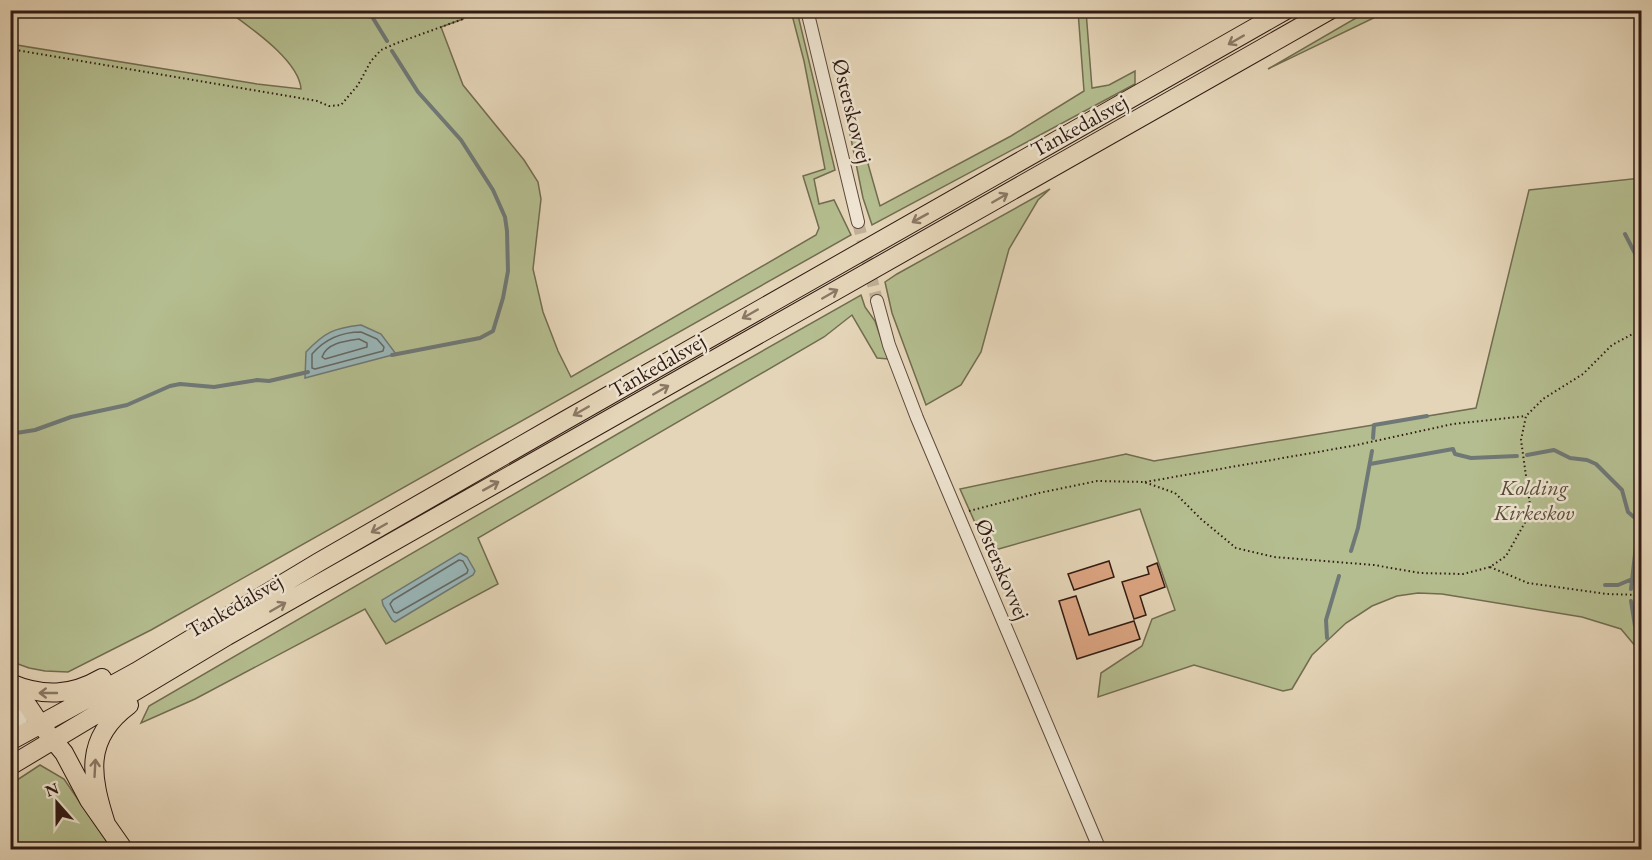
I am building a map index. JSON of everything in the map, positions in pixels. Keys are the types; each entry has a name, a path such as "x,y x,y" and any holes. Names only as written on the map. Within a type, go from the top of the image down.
{"highway":[{"name":"Tankedalsvej","path":"10,766 222,630 309,567 1286,10"},
{"name":"Tankedalsvej","path":"10,740 136,672 222,630 1330,10"},
{"path":"12,690 36,693 70,691 97,681 172,640 222,630"},
{"path":"106,824 94,783 93,770 97,748 108,725 127,706 194,664 222,630"},
{"path":"12,690 28,706 39,724 64,753 89,800 124,849"},
{"path":"10,756 32,740 39,724"}],"street":[{"name":"Østerskovvej","path":"807,10 858,222"},
{"name":"Østerskovvej","path":"876,301 889,345 957,514 1101,849"},
{"path":"10,740 18,731 22,717 21,709 12,690"}],"path":[{"path":"10,48 316,101 329,106 341,105 358,85 371,61 381,50 464,20"},
{"path":"1143,482 1175,493 1201,519 1236,548 1274,557 1374,565 1420,573 1463,573 1490,567 1506,556 1531,512 1521,440 1526,416 1543,399 1583,374 1612,345 1641,329"},
{"path":"957,514 1097,481 1143,482 1352,446 1453,424 1526,416"},
{"path":"1490,567 1528,583 1607,594 1641,595"}],"green space":[{"path":"228,11 469,11 463,19 441,27 463,85 524,160 538,182 541,199 533,269 543,312 571,377 816,235 819,228 803,176 825,169 804,61 791,11 797,11 835,170 814,179 819,204 834,200 851,235 151,630 68,672 29,668 10,661 10,44 301,89 292,67 283,56"},
{"path":"1078,11 1086,11 1092,88 1109,85 1135,71 1135,84 872,225 863,198 850,134 851,104 880,206 1011,136 1084,91"},
{"path":"1368,11 1388,11 1268,69"},
{"name":"Kolding Kirkeskov","path":"1641,178 1641,653 1621,629 1582,617 1442,594 1418,593 1397,596 1372,606 1346,623 1312,655 1292,689 1283,691 1194,665 1098,697 1101,673 1142,646 1152,619 1175,610 1140,509 988,552 960,489 1126,454 1154,461 1476,408 1529,190"},
{"path":"1050,189 1038,200 1009,249 981,352 961,385 926,405 892,313 885,282"},
{"path":"861,295 865,307 875,321 888,359 877,358 852,315 824,337 478,538 498,584 386,644 365,609 195,699 141,723 149,706"},
{"path":"40,765 64,779 112,849 20,849 11,844 11,784"}],"water":[{"path":"361,325 381,334 396,354 305,378 306,352 313,345 330,332"},
{"path":"460,553 467,557 475,571 473,575 395,622 392,620 382,600"}],"building":[{"path":"1109,561 1114,577 1074,590 1068,574"},
{"path":"1157,563 1165,587 1140,596 1146,615 1134,619 1122,582 1149,574 1147,567"},
{"path":"1076,596 1089,635 1134,621 1140,639 1077,659 1059,601"}],"waterway":[{"path":"368,10 387,41"},
{"path":"392,51 418,92 461,140 493,190 505,217 508,271 493,331 480,338 392,355"},
{"path":"1625,234 1642,267"},
{"path":"10,434 35,430 71,417 127,405 170,386 180,384 214,387 257,380 269,381 308,372"},
{"path":"1373,438 1374,425 1427,416"},
{"path":"1370,464 1453,449 1455,454 1471,458 1517,456"},
{"path":"1527,455 1554,450 1570,458 1587,460 1596,464 1622,490 1628,512 1642,524"},
{"path":"1351,551 1358,528 1372,451"},
{"path":"1631,589 1637,537 1642,525"},
{"path":"1327,638 1326,620 1339,576"},
{"path":"1605,585 1618,585 1630,580"},
{"path":"1631,601 1635,626"}],"tunnel":[{"path":"858,222 877,301"}]}
